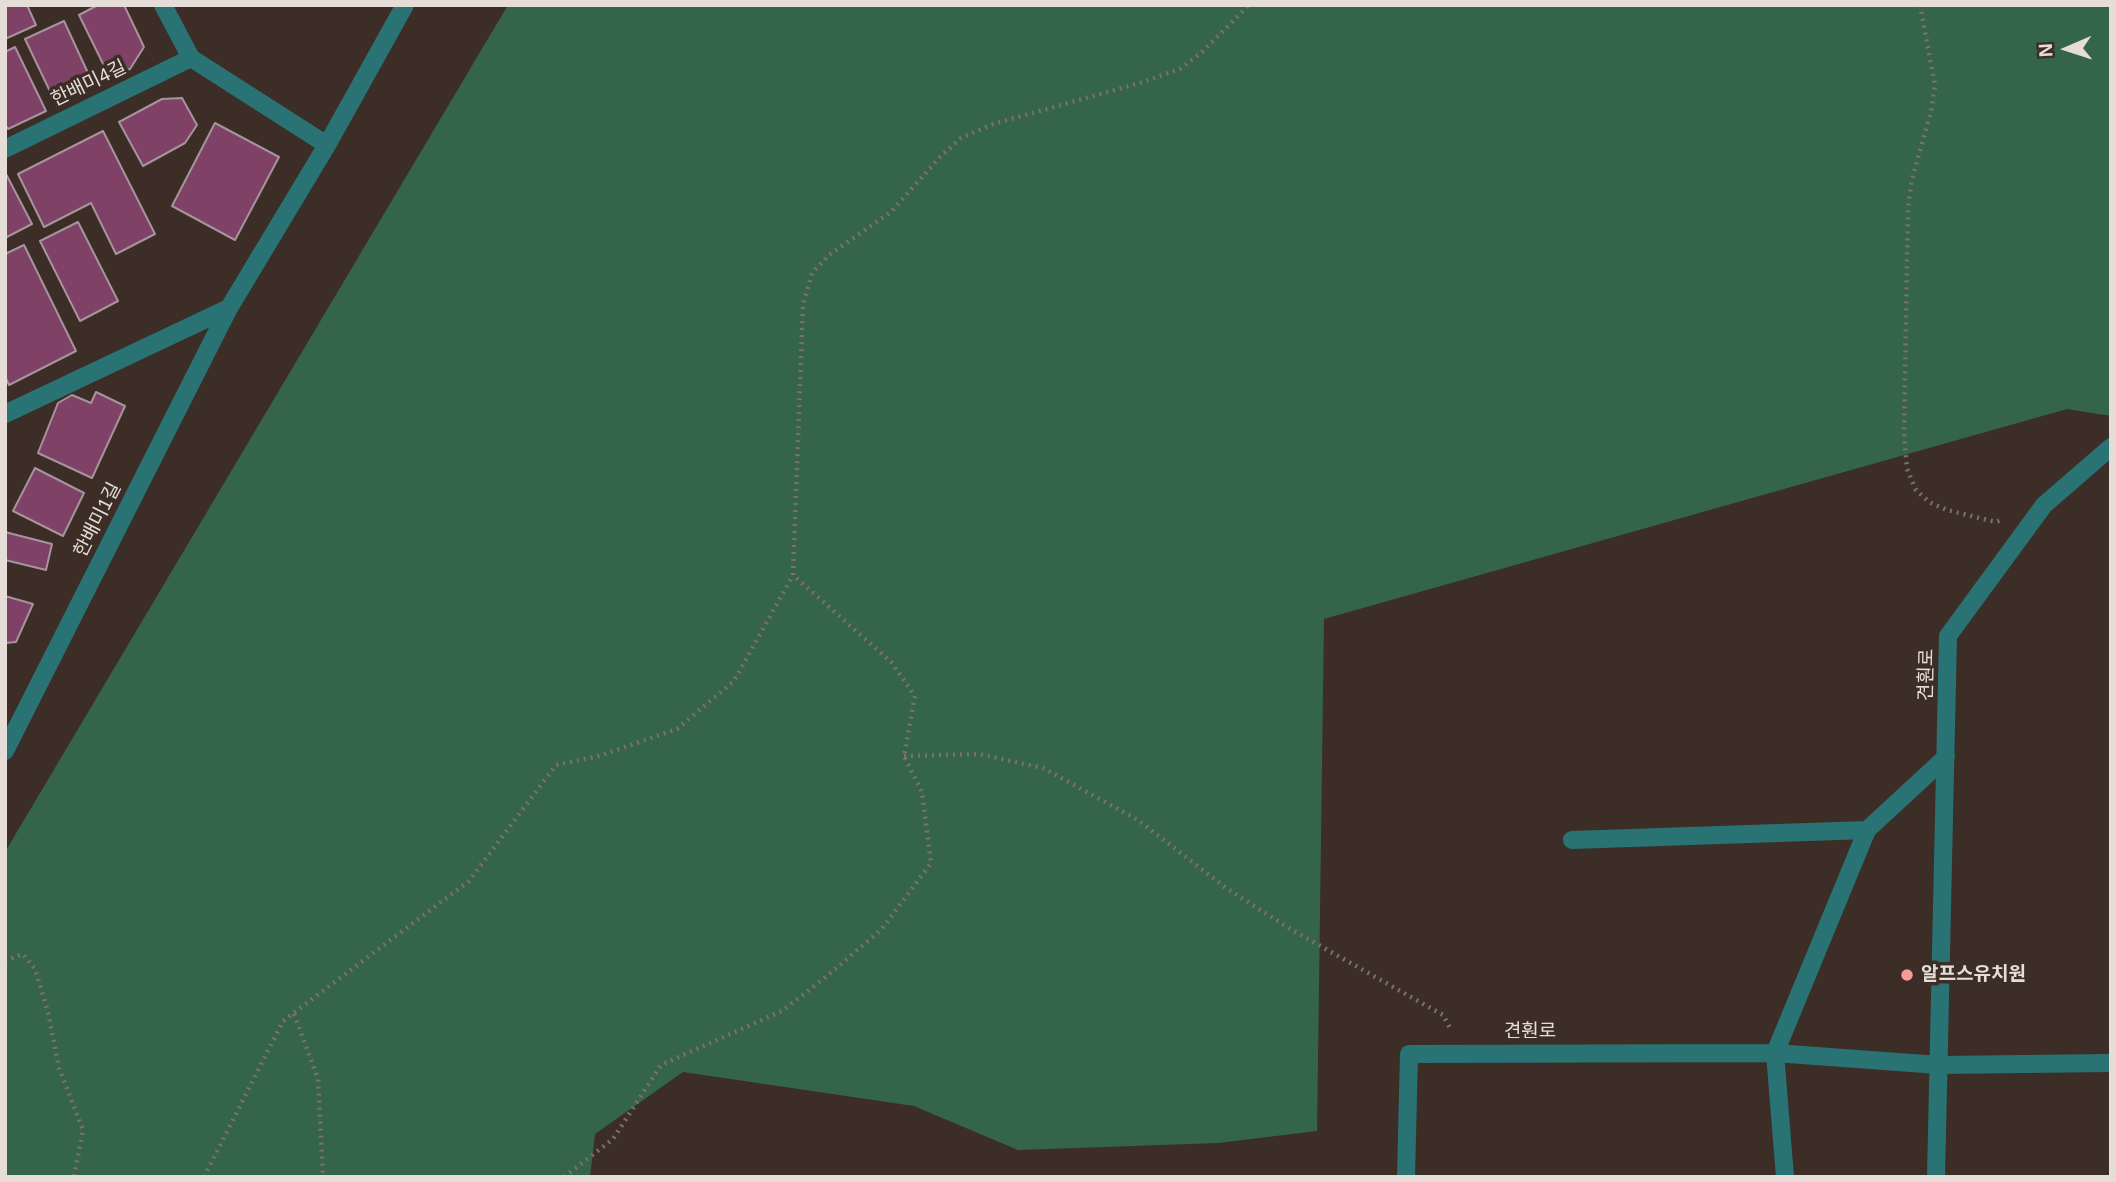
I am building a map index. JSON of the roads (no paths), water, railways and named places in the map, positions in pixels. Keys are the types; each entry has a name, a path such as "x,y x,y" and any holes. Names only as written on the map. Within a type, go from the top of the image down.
{"street":[{"path":"163,5 191,58 327,145"},
{"name":"한배미1길","path":"6,750 229,308 327,145 405,5"},
{"name":"한배미4길","path":"5,149 191,58"},
{"path":"5,414 229,308"},
{"name":"견훤로","path":"1937,1177 1948,636 2044,505 2111,447"},
{"path":"1785,1177 1775,1053 1867,830 1946,757"},
{"path":"1572,840 1867,830"},
{"name":"견훤로","path":"1406,1177 1409,1054 1775,1053 1939,1065"},
{"path":"1939,1065 2111,1063"}],"place":[{"name":"알프스유치원","path":"1907,975"}]}
